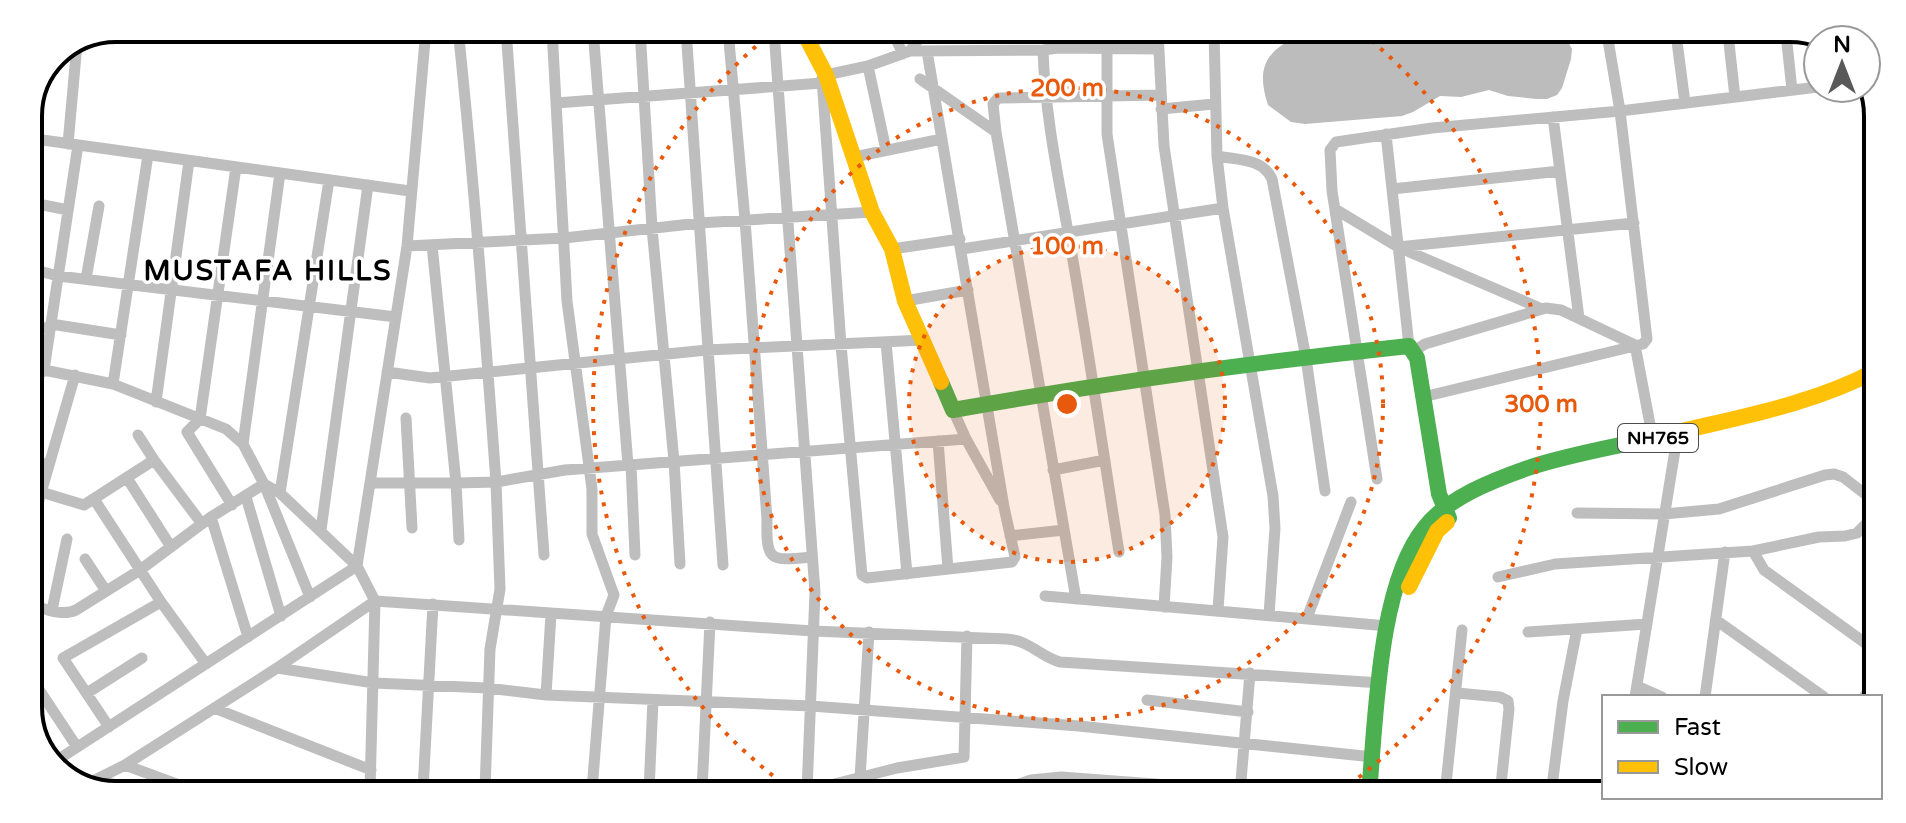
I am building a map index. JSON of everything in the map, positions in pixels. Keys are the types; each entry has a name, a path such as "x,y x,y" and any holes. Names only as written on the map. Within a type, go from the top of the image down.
{"main road":[{"path":"808,42 823,74 872,212 892,249 905,301 953,410 1144,377 1251,363 1412,348 1447,515"},
{"name":"NH765","path":"1381,781 1399,627 1408,589 1447,515 1482,486 1528,468 1785,406 1864,377"},
{"name":"NH765","path":"1370,781 1388,626 1396,586 1409,550 1424,527 1477,501 1547,473 1837,403 1864,392"}],"street":[{"path":"62,757 357,566 407,246 425,42"},
{"path":"459,42 473,173 501,556 500,589 487,688 485,781"},
{"path":"507,42 544,555"},
{"path":"553,42 567,301 592,489 592,534 614,595 606,616 593,781"},
{"path":"594,42 635,555"},
{"path":"641,42 652,228 674,461 680,564"},
{"path":"687,42 723,565"},
{"path":"729,42 745,220 766,547 769,554 776,558 811,557"},
{"path":"775,42 815,592 807,781"},
{"path":"900,42 907,52"},
{"path":"907,52 916,42"},
{"path":"1058,42 1058,48"},
{"path":"1107,42 1107,134 1165,515 1167,557 1164,607"},
{"path":"1158,42 1161,109 1173,214 1223,537 1218,610"},
{"path":"1214,42 1214,104 1223,208 1274,512 1269,615"},
{"path":"1423,397 1643,344 1647,333 1620,111 1608,42"},
{"path":"1677,42 1685,103"},
{"path":"1729,42 1735,97"},
{"path":"1787,42 1792,90"},
{"path":"556,103 778,87 823,74 868,66 907,52 1158,49"},
{"path":"1043,50 1044,97 1119,552"},
{"path":"823,74 841,345 862,575 867,578 1012,562 1015,557 927,51"},
{"path":"77,54 68,210 44,370 113,384 226,429 243,444 264,484 310,597"},
{"path":"868,66 886,150"},
{"path":"920,79 996,132"},
{"path":"1377,479 1335,209 1330,150 1336,142 1802,89"},
{"path":"1076,599 996,132 994,100 1160,95"},
{"path":"1161,109 1214,104"},
{"path":"1553,117 1579,318"},
{"path":"1386,134 1412,348 1552,307 1635,345"},
{"path":"854,157 942,139"},
{"path":"42,140 410,191"},
{"path":"113,384 148,155"},
{"path":"1217,156 1259,163 1268,170 1272,179 1306,358 1325,491"},
{"path":"156,402 189,161"},
{"path":"232,505 187,436 188,429 200,419 236,167"},
{"path":"1392,189 1560,171"},
{"path":"243,444 280,173"},
{"path":"280,493 329,180"},
{"path":"321,530 368,185"},
{"path":"42,205 68,210"},
{"path":"86,279 99,206"},
{"path":"892,249 1014,241 1223,208"},
{"path":"1335,209 1398,247 1542,309"},
{"path":"407,246 564,238 700,223 872,212"},
{"path":"1398,247 1634,223"},
{"path":"432,245 459,540"},
{"path":"42,272 396,317"},
{"path":"905,301 968,290"},
{"path":"42,326 121,335"},
{"path":"387,372 410,377 445,376 707,350 924,340"},
{"path":"886,342 907,574"},
{"path":"1635,345 1653,440"},
{"path":"42,489 75,375"},
{"path":"953,410 1004,507"},
{"path":"406,418 412,528"},
{"path":"138,435 154,460 206,521 248,637"},
{"path":"370,483 496,482 589,468 966,439"},
{"path":"938,441 948,569"},
{"path":"1636,691 1676,444"},
{"path":"42,492 84,505 154,460"},
{"path":"1053,470 1105,460"},
{"path":"42,463 49,465"},
{"path":"1577,513 1664,514 1719,509 1834,474 1864,494"},
{"path":"127,478 171,547"},
{"path":"264,484 280,493 357,566 375,601 370,781"},
{"path":"42,608 69,613 140,570 206,521 264,484"},
{"path":"246,497 281,616"},
{"path":"94,499 161,602 206,664"},
{"path":"1307,618 1351,502"},
{"path":"1498,577 1555,564 1753,551 1819,537 1845,536 1857,533 1864,526"},
{"path":"1010,536 1064,530"},
{"path":"52,610 67,539"},
{"path":"1753,551 1764,570 1864,642"},
{"path":"1705,695 1725,552"},
{"path":"85,559 106,591"},
{"path":"1045,596 1388,626"},
{"path":"98,779 125,765 277,668 375,601 813,631 1019,640 1060,662 1381,683"},
{"path":"109,727 63,658 161,602"},
{"path":"424,781 433,604"},
{"path":"546,695 551,614"},
{"path":"1716,620 1821,695"},
{"path":"703,781 710,622"},
{"path":"1528,632 1647,624"},
{"path":"1553,781 1563,701 1577,629"},
{"path":"1447,781 1462,630"},
{"path":"860,778 869,632"},
{"path":"848,781 897,768 960,760 966,753 967,636"},
{"path":"87,693 142,658"},
{"path":"277,668 374,683 487,688 600,699 811,706 1079,726 1373,757"},
{"path":"1241,781 1250,673"},
{"path":"1457,693 1500,697 1508,701 1501,781"},
{"path":"42,694 77,747"},
{"path":"649,781 653,700"},
{"path":"1147,700 1248,712"},
{"path":"214,708 371,770"},
{"path":"125,765 161,781"},
{"path":"1028,781 1061,777 1114,781"}],"shaded area":[{"path":"1287,42 1568,42 1572,49 1562,88 1557,95 1547,99 1508,96 1489,90 1461,97 1440,96 1402,116 1305,124 1291,122 1268,105 1264,91 1264,69 1267,60"}],"traffic: fast":[{"path":"941,382 953,410 1181,374 1409,346 1417,358 1439,494 1449,518"},
{"path":"1370,781 1377,691 1388,617 1409,552 1425,527 1458,499 1512,474 1558,459 1662,436"}],"traffic: slow":[{"path":"809,42 826,75 872,212 892,249 905,301 941,382"},
{"path":"1662,436 1797,402 1864,376"},
{"path":"1409,587 1437,531 1447,522"}],"district":[{"name":"MUSTAFA HILLS","path":"268,271"}]}
